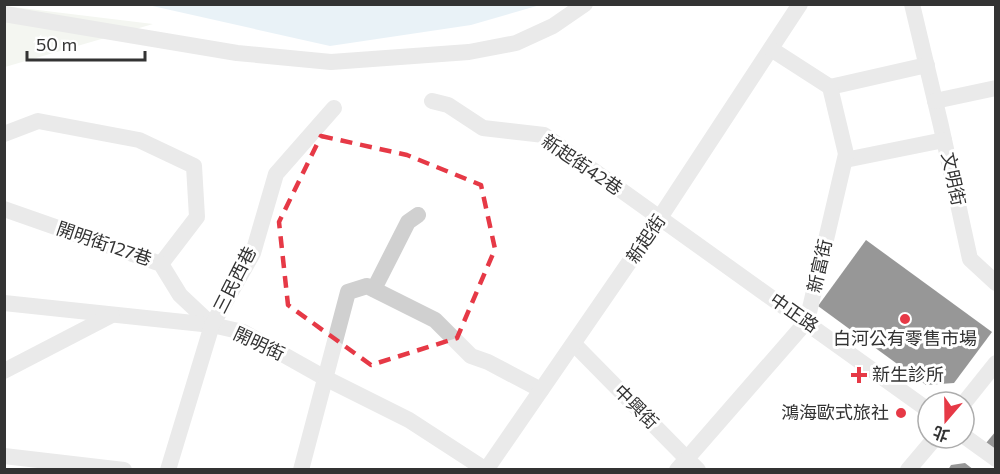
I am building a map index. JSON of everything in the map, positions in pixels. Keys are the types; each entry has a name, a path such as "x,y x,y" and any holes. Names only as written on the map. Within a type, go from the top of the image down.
{"street":[{"path":"4,14 237,53 331,62 469,52 516,43 553,26 585,4"},
{"name":"新起街","path":"486,470 659,219 800,4"},
{"name":"文明街","path":"912,4 970,259 996,283"},
{"path":"771,49 830,87 927,65"},
{"name":"新富街","path":"687,466 807,321 846,154 830,87"},
{"path":"935,101 996,88"},
{"name":"新起街42巷","path":"432,101 448,105 483,128 544,135 659,219"},
{"name":"三民西巷","path":"168,470 212,325 253,254 276,174 334,108"},
{"path":"4,134 38,121 139,140 194,166 197,217 161,264"},
{"path":"845,160 944,140"},
{"name":"開明街127巷","path":"4,209 161,264 180,294 212,325"},
{"path":"374,289 408,222 418,215"},
{"name":"中正路","path":"659,219 807,321 916,401"},
{"path":"301,470 348,292 367,286 374,289 435,320 471,356 488,362 541,390"},
{"name":"開明街","path":"4,303 212,325 243,332 409,420 486,470"},
{"path":"4,371 112,315"},
{"name":"中興街","path":"574,344 687,466"},
{"path":"974,390 996,363"},
{"path":"976,445 996,459"},
{"path":"908,470 925,450"},
{"path":"4,456 68,466 124,470"}],"highlighted area":[{"path":"321,136 407,155 481,185 495,249 457,338 371,365 288,305 279,222"}],"shaded area":[{"path":"5,6 153,24 5,67"}],"water":[{"path":"148,5 540,5 471,25 330,46"}],"building":[{"name":"白河公有零售市場","path":"866,240 992,332 954,383 926,385 818,306"},
{"path":"996,431 996,450 986,443"},
{"path":"965,463 974,470 948,470 951,465"}],"place":[{"name":"白河公有零售市場","path":"905,319"},
{"name":"新生診所","path":"859,375"},
{"name":"鴻海歐式旅社","path":"901,413"}]}
